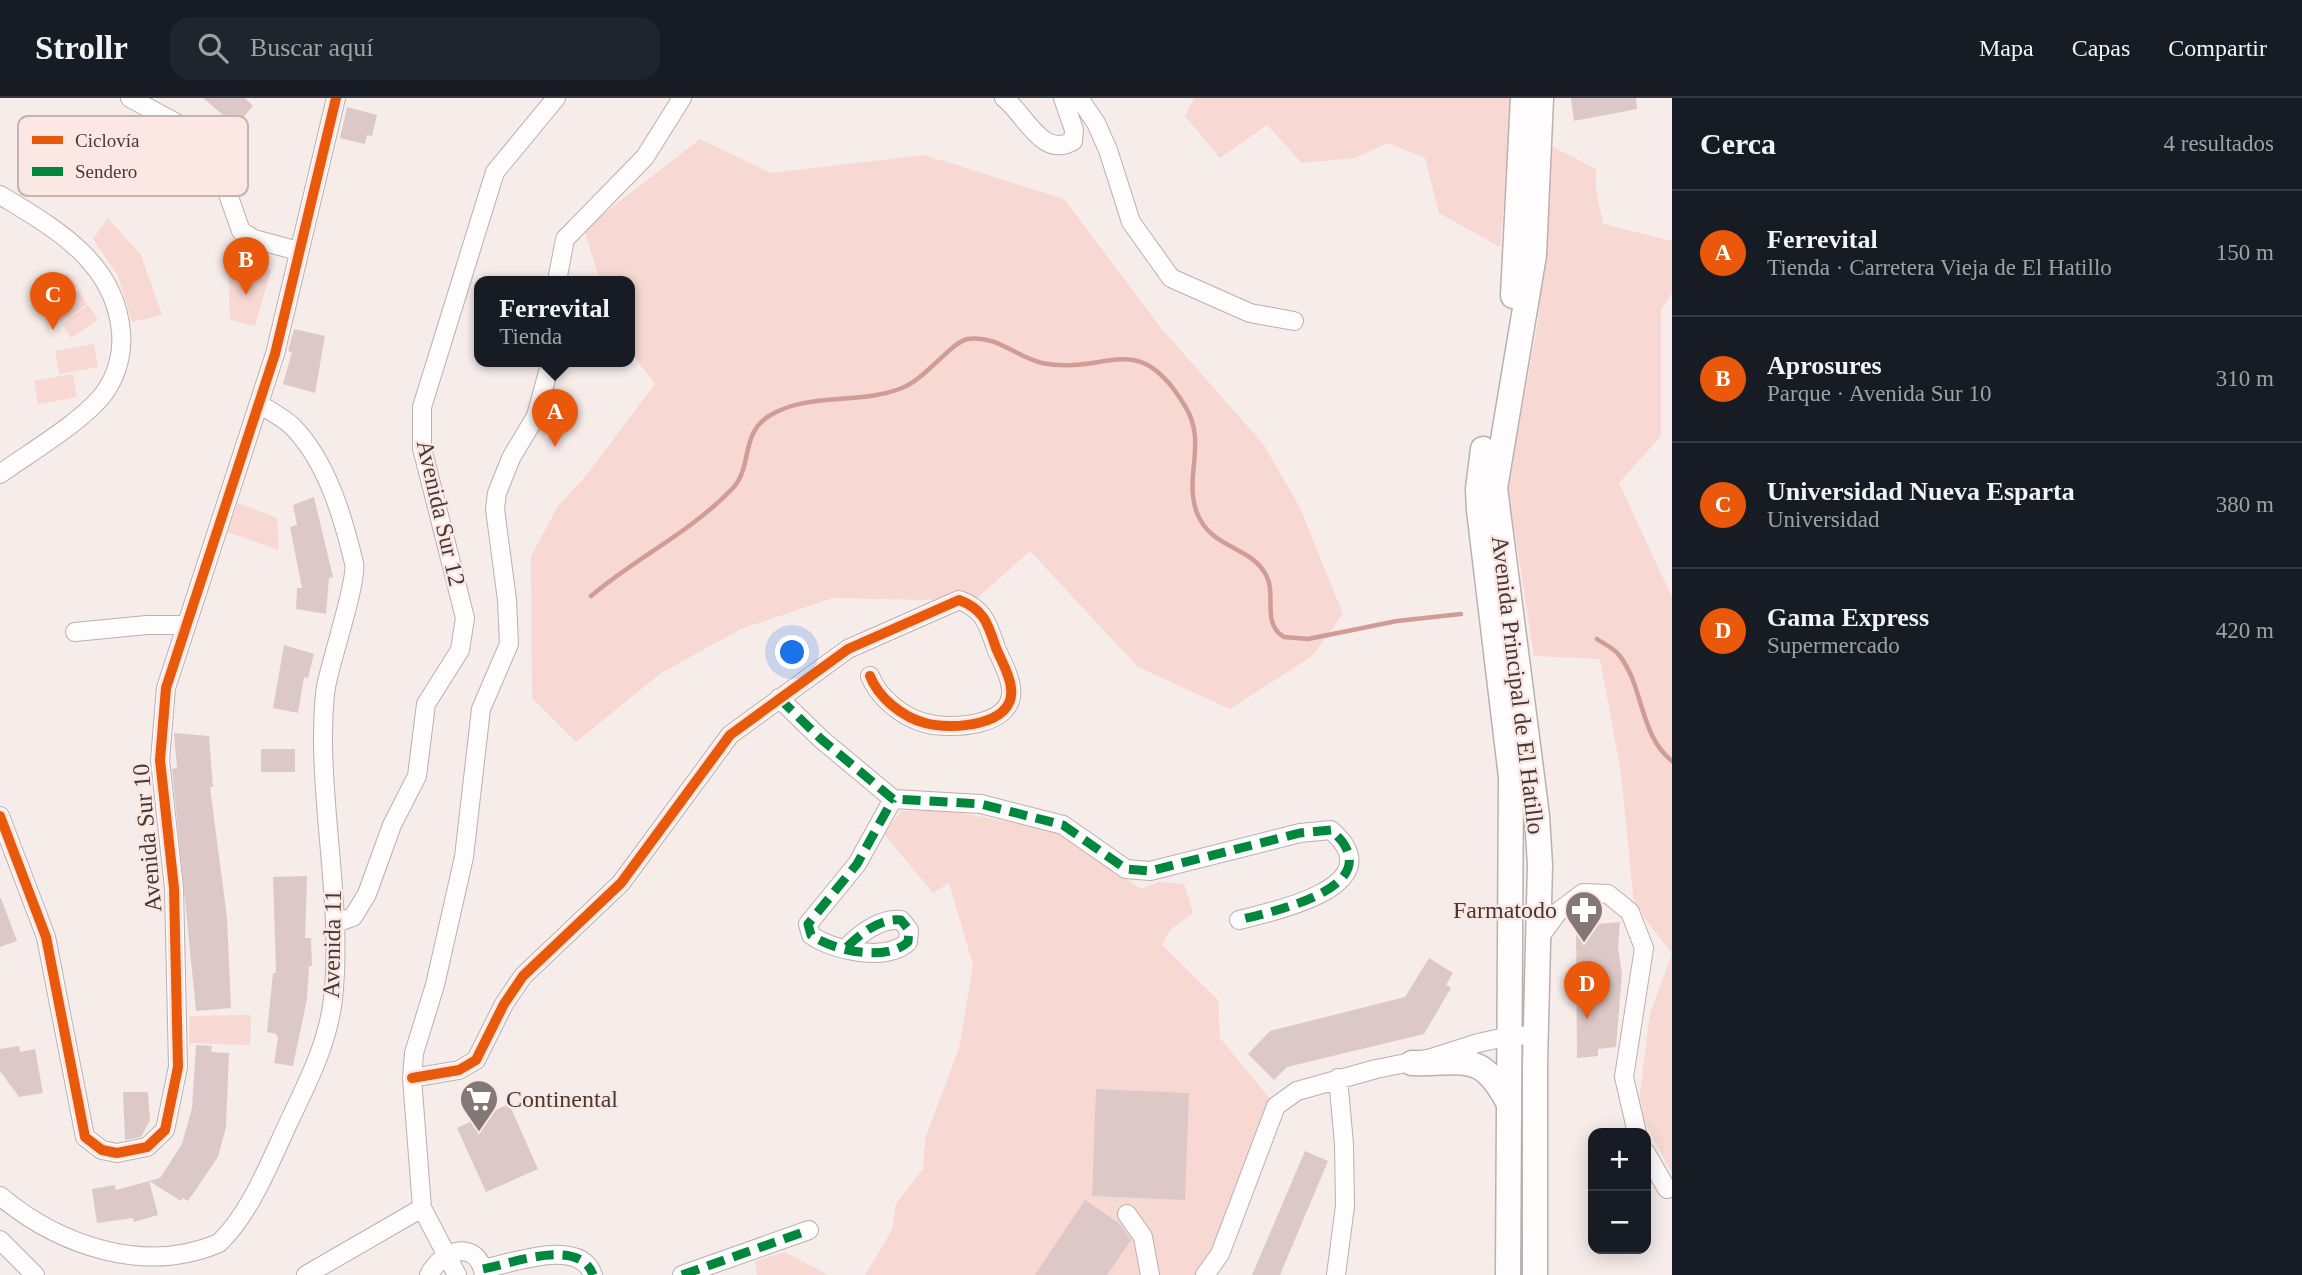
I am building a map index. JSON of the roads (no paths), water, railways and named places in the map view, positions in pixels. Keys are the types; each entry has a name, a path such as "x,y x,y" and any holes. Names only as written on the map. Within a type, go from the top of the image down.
{"main road":[{"name":"Avenida Principal de El Hatillo","path":"1508,1275 1511,777 1478,489 1513,298 1523,98"},
{"name":"Avenida Principal de El Hatillo","path":"1535,1275 1540,865 1532,762 1495,488 1534,255 1541,98"},
{"path":"1412,1063 1469,1062 1480,1065 1497,1083 1509,1104"}],"street":[{"path":"130,98 163,116"},
{"name":"Avenida Sur 10","path":"0,816 46,937 85,1137 102,1150 117,1153 148,1147 165,1130 178,1067 174,888 160,760 166,688 275,354 336,98"},
{"name":"Avenida Sur 12","path":"335,923 353,917 367,894 392,825 417,776 426,704 460,650 465,618 422,447 422,407 495,172 556,98"},
{"path":"558,276 565,239 645,157 681,98"},
{"path":"1004,98 1048,145 1062,147 1073,141 1073,130 1063,98"},
{"path":"1079,98 1096,123 1108,150 1131,222 1171,278 1250,313 1294,321"},
{"path":"0,194 55,228 96,266 114,300 121,338 117,366 105,392 91,407 0,474"},
{"path":"229,196 241,231 254,239 298,251"},
{"path":"457,1275 422,1208 412,1078 416,1044 435,985 464,857 481,709 509,644 507,600 495,509 497,493 511,458 540,408 550,367"},
{"name":"Avenida 11","path":"0,1196 88,1259 119,1271 146,1273 174,1269 201,1257 219,1242 244,1209 268,1167 316,1064 328,1027 333,996 335,923 323,744 326,688 355,567 327,478 313,453 292,426 259,404"},
{"path":"412,1078 459,1070 476,1060 504,1003 523,976 621,883 730,735 848,649 959,600 975,606 988,624 1012,689 1006,708 993,719 972,725 925,723 896,708 875,690 870,676"},
{"path":"75,632 147,625 186,625"},
{"path":"779,698 893,799 981,804 1063,825 1125,869 1150,871 1300,833 1331,830 1346,846 1350,862 1342,878 1326,892 1298,904 1239,920"},
{"path":"847,947 824,944 811,935 808,924 857,864 893,799"},
{"path":"1539,938 1558,912 1583,893 1599,892 1615,897 1630,912 1644,948 1624,1077 1636,1128"},
{"path":"1205,1275 1220,1254 1276,1107 1297,1091 1338,1078 1412,1063 1510,1036 1536,1035"},
{"path":"1336,1275 1345,1206 1345,1144 1338,1078"},
{"path":"1651,1162 1667,1189"},
{"path":"306,1275 422,1208"},
{"path":"1127,1214 1143,1237 1150,1275"},
{"path":"682,1275 809,1230"},
{"path":"0,1240 35,1275"},
{"path":"429,1275 436,1262 447,1254 463,1251 480,1262 484,1272 563,1253 578,1257 589,1265 593,1275"}],"waterway":[{"path":"591,596 700,518 733,488 743,470 754,432 769,416 800,404 869,396 902,388 921,376 954,346 968,339 978,339 997,343 1042,363 1065,365 1120,359 1136,361 1152,367 1168,382 1185,406 1195,433 1192,486 1197,513 1212,534 1259,565 1269,583 1273,624 1284,637 1308,639 1397,621 1461,614"},
{"path":"1597,639 1612,648 1627,667 1653,738 1672,761"}],"place":[{"name":"Aprosures","path":"246,295"},
{"name":"Universidad Nueva Esparta","path":"53,330"},
{"name":"Ferrevital","path":"555,447"},
{"name":"Farmatodo","path":"1584,944"},
{"name":"Gama Express","path":"1587,1019"},
{"name":"Continental","path":"479,1133"}]}
